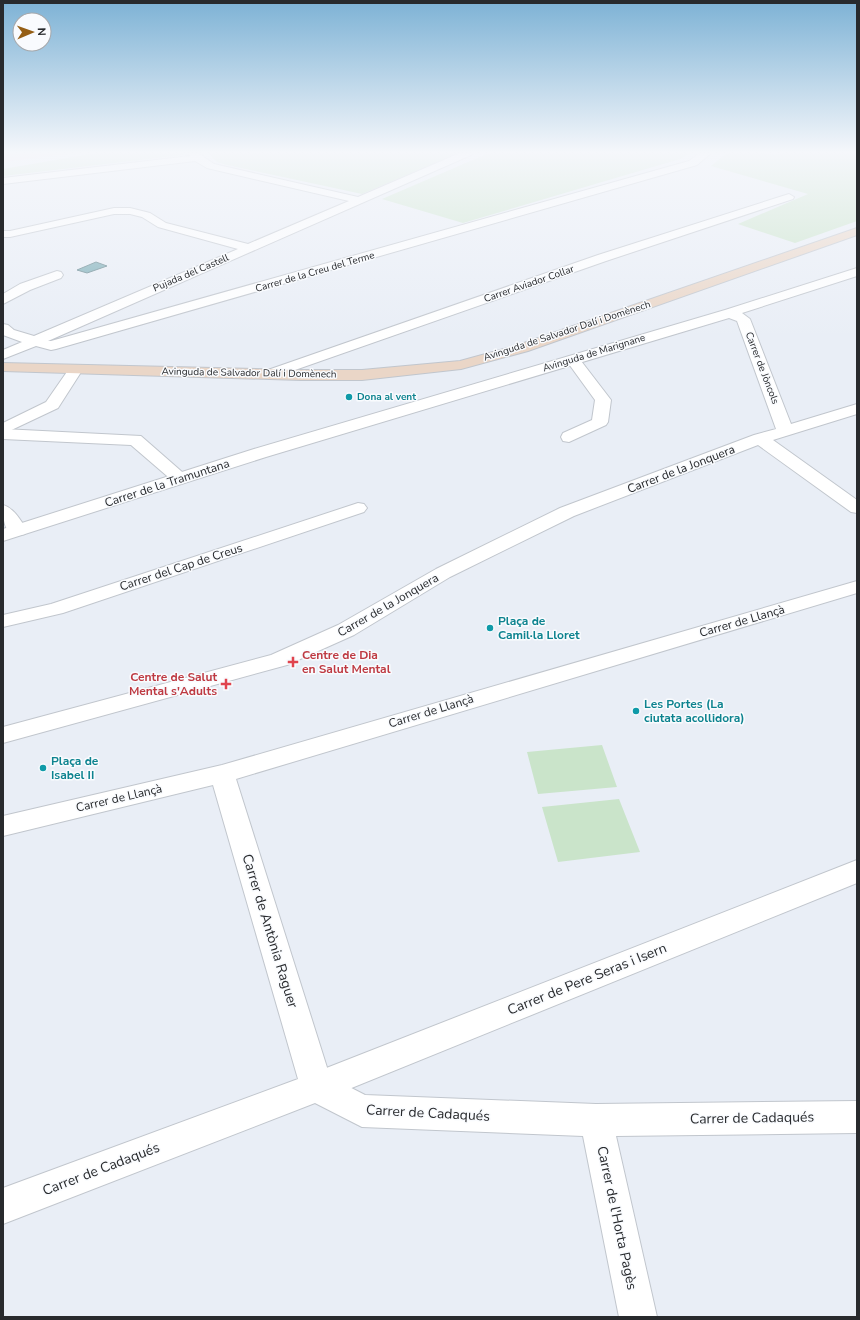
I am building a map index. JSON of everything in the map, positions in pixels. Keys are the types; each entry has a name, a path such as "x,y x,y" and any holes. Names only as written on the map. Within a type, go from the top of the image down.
{"main road":[{"name":"Avinguda de Salvador Dalí i Domènech","path":"3,367 331,375 384,374 462,365 494,357 559,336 857,231"}],"street":[{"path":"3,234 10,234 98,215"},
{"path":"144,215 162,225 249,248"},
{"name":"Pujada del Castell","path":"3,355 326,215"},
{"name":"Carrer de la Creu del Terme","path":"34,341 51,346 512,215"},
{"name":"Carrer Aviador Collar","path":"270,374 602,258 737,215"},
{"name":"Avinguda de Marignane","path":"331,432 730,313 857,272"},
{"path":"3,300 25,287 56,275"},
{"name":"Carrer de Jòncols","path":"730,313 744,319 785,430"},
{"path":"3,328 9,333 34,341"},
{"path":"569,437 600,422 603,400 573,360"},
{"path":"3,429 52,405 76,369"},
{"name":"Carrer de la Jonquera","path":"3,735 280,660 346,630 443,573 567,512 785,430 857,409"},
{"name":"Carrer de la Tramuntana","path":"11,532 331,432"},
{"path":"3,434 135,440 180,478"},
{"path":"760,439 857,508"},
{"name":"Carrer del Cap de Creus","path":"3,621 56,609 358,508"},
{"path":"3,511 11,532"},
{"name":"Carrer de Llançà","path":"3,826 222,774 857,587"},
{"name":"Carrer de Antònia Raguer","path":"222,774 317,1087"},
{"name":"Carrer de Pere Seras i Isern","path":"317,1087 857,871"},
{"name":"Carrer de Cadaqués","path":"3,1206 317,1087 362,1111 596,1120 857,1117"},
{"name":"Carrer de l'Horta Pagès","path":"596,1120 638,1317"}],"green space":[{"path":"435,215 491,215 463,223"},
{"path":"760,215 857,215 857,221 795,243 738,224"},
{"path":"602,745 617,787 538,794 527,752"},
{"path":"619,799 640,852 558,862 542,807"}],"water":[{"path":"96,262 107,266 87,273 77,270"}],"place":[{"name":"Dona al vent","path":"349,397"},
{"name":"Plaça de Camil·la Lloret","path":"490,628"},
{"name":"Centre de Dia en Salut Mental","path":"293,662"},
{"name":"Centre de Salut Mental s'Adults","path":"226,684"},
{"name":"Les Portes (La ciutata acollidora)","path":"636,711"},
{"name":"Plaça de Isabel II","path":"43,768"}]}
